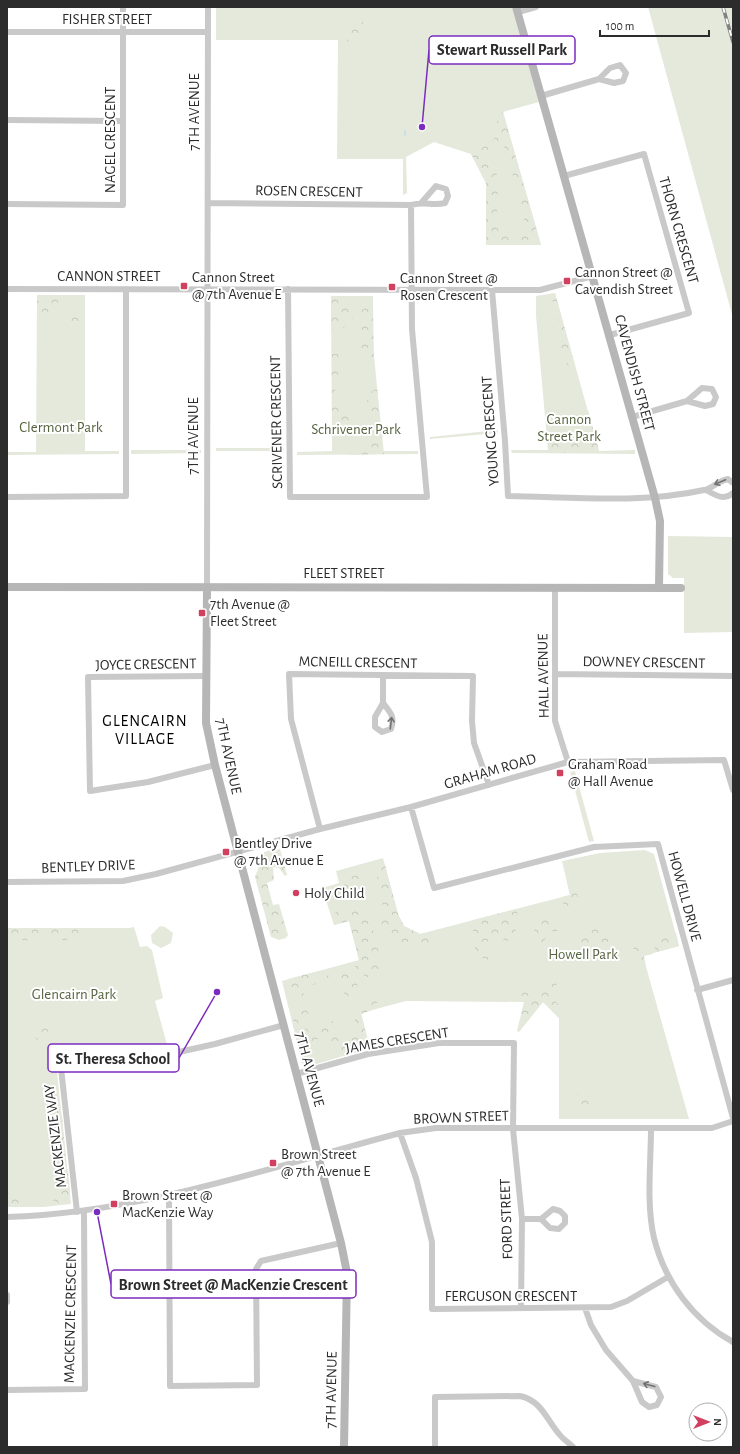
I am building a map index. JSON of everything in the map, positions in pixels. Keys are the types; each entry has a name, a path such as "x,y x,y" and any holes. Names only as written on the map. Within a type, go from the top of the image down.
{"street":[{"name":"NAGEL CRESCENT","path":"7,204 123,205 123,7"},
{"name":"7TH AVENUE","path":"208,7 206,723 215,765 341,1243 347,1273 344,1447"},
{"path":"517,9 536,7"},
{"name":"CAVENDISH STREET","path":"517,9 655,498 660,521 659,587"},
{"name":"FISHER STREET","path":"7,32 208,32"},
{"path":"541,96 599,79"},
{"path":"7,120 122,121"},
{"name":"THORN CRESCENT","path":"564,176 644,154 689,313 610,335"},
{"name":"ROSEN CRESCENT","path":"208,203 411,204 422,202"},
{"path":"411,204 412,289"},
{"name":"CANNON STREET","path":"7,289 540,290 593,276"},
{"path":"7,497 126,496 126,289"},
{"name":"SCRIVENER CRESCENT","path":"288,290 290,497 427,497 412,329 412,289"},
{"name":"YOUNG CRESCENT","path":"492,290 505,441 508,496 655,498"},
{"path":"632,417 687,401"},
{"path":"655,498 706,490 718,481 728,479 733,483"},
{"path":"706,490 720,498 730,496 733,493"},
{"name":"FLEET STREET","path":"7,587 681,588"},
{"name":"HALL AVENUE","path":"554,588 555,721 568,762"},
{"name":"MCNEILL CRESCENT","path":"320,829 291,719 289,674 474,676 472,720 474,743 489,785"},
{"name":"DOWNEY CRESCENT","path":"555,674 733,676"},
{"name":"JOYCE CRESCENT","path":"206,676 88,677 90,791 148,782 215,765"},
{"path":"382,676 383,704"},
{"name":"GRAHAM ROAD","path":"238,852 320,829 411,807 568,762 724,760 733,790"},
{"name":"HOWELL DRIVE","path":"411,807 434,888 594,847 658,844 733,1118"},
{"name":"BENTLEY DRIVE","path":"7,882 123,881 156,874 238,852"},
{"path":"697,990 733,980"},
{"name":"MACKENZIE WAY","path":"77,1212 61,1068 147,1059 215,1044 284,1025"},
{"name":"JAMES CRESCENT","path":"296,1074 368,1054 439,1044 514,1043 513,1129"},
{"name":"BROWN STREET","path":"7,1217 42,1216 77,1212 169,1195 400,1133 436,1128 712,1128 733,1121"},
{"path":"651,1128 651,1204 654,1237 668,1277 692,1311 719,1335 733,1342"},
{"name":"FORD STREET","path":"513,1129 522,1220 521,1308"},
{"name":"FERGUSON CRESCENT","path":"400,1133 416,1178 432,1242 432,1309 611,1307 627,1301 668,1277"},
{"path":"169,1195 170,1386 257,1385 256,1268 261,1261 341,1243"},
{"name":"MACKENZIE CRESCENT","path":"7,1390 85,1389 84,1211"},
{"path":"522,1220 541,1219"},
{"path":"7,1294 7,1302"},
{"path":"585,1308 591,1325 606,1350 633,1381 642,1402 649,1407 657,1405 661,1397 656,1387 633,1381"},
{"path":"435,1447 435,1397 520,1396 531,1399 542,1410 560,1435 573,1447"}],"green space":[{"path":"216,7 512,7 539,102 503,112 541,245 486,245 486,183 471,154 434,142 406,157 407,193 403,195 403,159 337,159 338,40 216,40"},
{"path":"648,7 733,7 733,318"},
{"path":"361,19 364,25 356,46 347,41 348,33 352,25"},
{"path":"503,112 541,245 486,245 486,183 471,154 489,144 499,133 497,121","holes":["503,143 525,216 521,230 511,232 497,221 498,182 495,164 487,154 496,145"]},
{"name":"Cannon Street Park","path":"555,293 599,451 635,450 635,454 512,453 511,450 548,450 536,316 536,296"},
{"path":"555,293 575,366 568,366 557,345 561,331 552,299"},
{"name":"Clermont Park","path":"37,295 85,295 85,451 119,451 119,454 7,455 7,452 36,452"},
{"path":"37,295 61,295 62,300 54,305 48,316 37,308"},
{"name":"Schrivener Park","path":"331,296 373,296 373,344 383,451 418,451 418,454 297,455 297,452 332,451"},
{"path":"331,296 347,296 348,303 354,309 353,318 348,326 331,331"},
{"path":"373,304 374,361 367,362 366,352 359,346 362,331 360,319 362,310"},
{"path":"74,314 79,316 82,322 81,330 75,335 70,333 69,323"},
{"path":"332,354 339,354 343,360 337,376 335,390 339,403 350,416 346,431 339,434 332,434"},
{"path":"377,388 384,454 348,455 359,446 369,447 374,441 367,412 367,405 371,392"},
{"path":"588,410 599,451 593,450 589,447 584,439 579,418"},
{"path":"498,430 498,433 430,439 430,437"},
{"path":"567,439 581,441 584,453 548,453 554,441"},
{"path":"216,448 284,448 284,451 216,451"},
{"path":"131,450 201,450 201,453 131,454"},
{"path":"668,536 733,537 733,632 684,633 684,578 673,578 668,574"},
{"path":"575,771 594,841 589,842 570,772"},
{"path":"280,849 287,875 285,876 279,868 273,867 274,880 267,883 273,905 279,904 288,935 286,938 279,940 271,937 255,877 264,852"},
{"name":"Howell Park","path":"645,850 654,854 679,946 643,956 689,1119 559,1119 559,1018 543,1002 519,1032 517,1031 524,1002 406,1001 361,1013 370,1048 310,1066 302,1063 282,981 359,960 349,921 334,925 322,888 339,883 336,871 383,858 398,914 404,926 420,934 570,895 562,861 600,853"},
{"path":"385,865 398,914 404,926 420,934 430,932 428,946 421,949 396,940 381,925 385,912 376,886 378,872"},
{"path":"356,875 364,882 365,886 364,895 359,910 370,920 378,946 383,973 376,981 363,975 355,967 359,960 349,921 334,925 334,913 343,910 351,911 349,904 340,899 340,895 342,887 346,881"},
{"path":"567,882 576,888 579,902 574,911 567,909 563,903 562,897 570,895"},
{"path":"517,909 518,923 515,929 521,939 515,943 492,936 487,942 491,953 488,960 480,957 473,945 473,920"},
{"path":"546,917 557,917 561,924 556,933 553,932 551,928 547,929 545,932 547,936 543,943 539,941 534,931 538,920"},
{"path":"587,924 607,934 614,944 610,952 588,952 578,946 578,941"},
{"path":"160,926 165,927 173,933 171,943 161,948 152,943 151,935"},
{"name":"Glencairn Park","path":"134,927 140,947 147,946 152,950 163,998 155,1001 168,1048 56,1063 71,1204 43,1207 7,1207 7,928"},
{"path":"7,928 41,928 39,941 25,940 7,942"},
{"path":"50,928 87,928 82,939 49,941"},
{"path":"676,933 679,946 657,952 654,947 657,936"},
{"path":"644,941 653,954 644,956 646,966 644,968 639,968 635,961 633,945"},
{"path":"343,968 351,974 356,981 359,999 352,1002 346,1000 340,977 325,981 328,973"},
{"path":"319,971 316,984 302,987 304,996 293,999 289,995 288,979"},
{"path":"549,976 557,985 555,1001 562,1008 559,1018 543,1002 526,1023 521,1015 524,1002 518,1002 523,992 538,994"},
{"path":"376,993 379,996 375,1009 361,1014 370,1049 350,1054 319,1038 310,1045 304,1039 308,1031 293,1021 299,1010 307,1010 311,1022 317,1026 334,1021 332,1028 339,1035 347,1036 354,1034 357,1009 359,1005 363,1000"},
{"path":"43,1023 49,1027 45,1040 39,1041 31,1034 32,1025"},
{"path":"76,1044 82,1044 87,1049 85,1058 82,1060 76,1060 71,1055 71,1049"},
{"path":"582,1090 593,1104 590,1107 581,1106 577,1100 578,1092"},
{"path":"54,1100 62,1116 66,1160 56,1157 48,1142 50,1122 49,1105"},
{"path":"61,1168 68,1169 70,1192 66,1202 56,1203 50,1197 55,1185 55,1174"},
{"path":"7,1193 22,1194 24,1201 23,1207 7,1207"}],"railway":[{"path":"723,7 733,42"}],"place":[{"name":"Stewart Russell Park","path":"422,127"},
{"name":"Cannon Street @ Cavendish Street","path":"567,281"},
{"name":"Cannon Street @ 7th Avenue E","path":"184,286"},
{"name":"Cannon Street @ Rosen Crescent","path":"392,287"},
{"name":"7th Avenue @ Fleet Street","path":"202,613"},
{"name":"Graham Road @ Hall Avenue","path":"560,773"},
{"name":"Bentley Drive @ 7th Avenue E","path":"226,852"},
{"name":"Holy Child","path":"296,893"},
{"name":"St. Theresa School","path":"217,992"},
{"name":"Brown Street @ 7th Avenue E","path":"273,1163"},
{"name":"Brown Street @ MacKenzie Way","path":"114,1204"},
{"name":"Brown Street @ MacKenzie Crescent","path":"97,1212"}],"district":[{"name":"GLENCAIRN VILLAGE","path":"145,729"}]}
